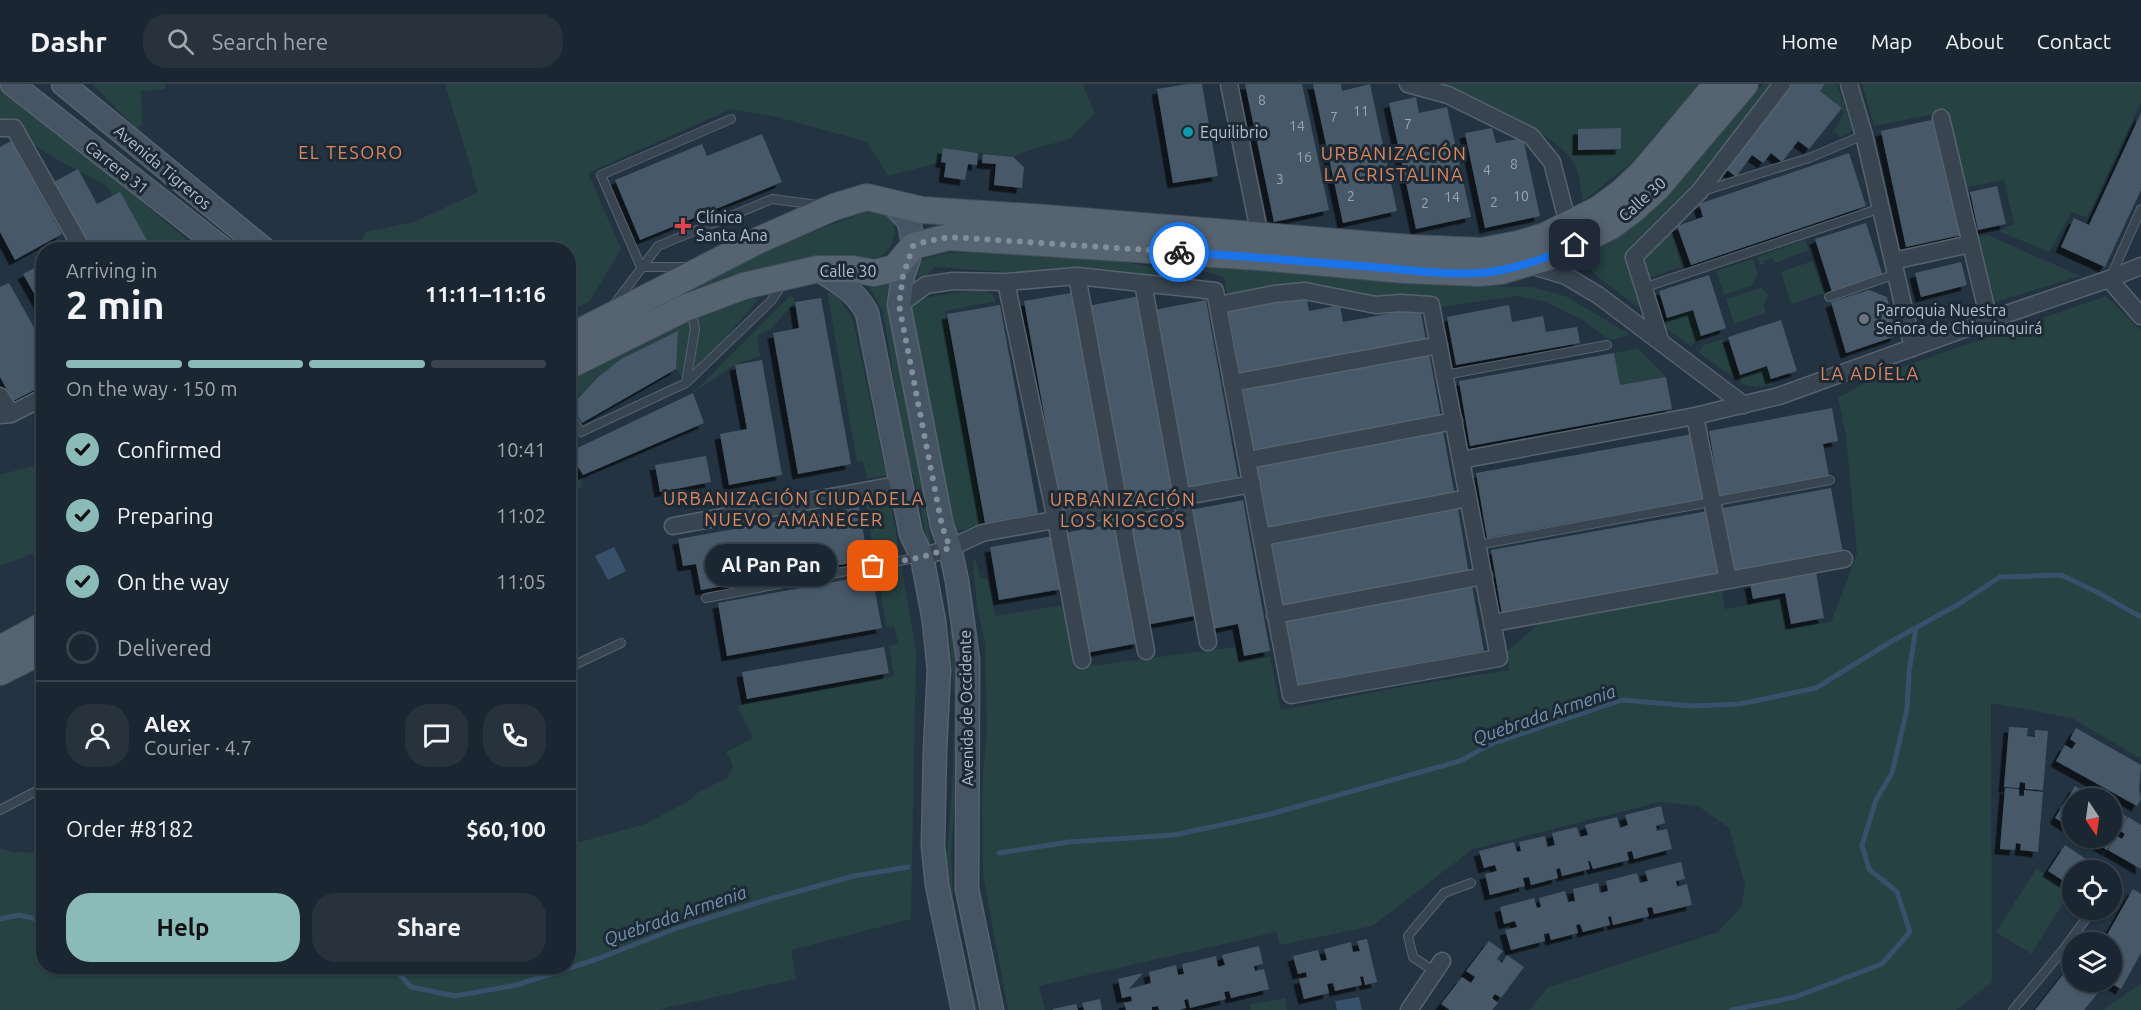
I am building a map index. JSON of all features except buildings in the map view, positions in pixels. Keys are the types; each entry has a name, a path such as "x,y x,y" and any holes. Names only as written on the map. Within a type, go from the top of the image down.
{"main road":[{"name":"Carrera 31","path":"12,84 214,242"},
{"name":"Avenida Tigreros","path":"63,84 255,242"},
{"name":"Calle 30","path":"576,334 704,268 834,207 867,197 922,210 1412,248 1482,251 1536,238 1599,209 1642,173 1717,84"},
{"name":"Calle 30","path":"576,362 678,312 744,286 818,269 853,269 874,273 895,268 913,246 949,237 1437,271 1479,273 1501,271 1552,256 1611,226 1634,209 1657,189 1745,84"},
{"path":"892,204 908,220 913,246"},
{"name":"Avenida de Occidente","path":"913,246 903,276 899,305 942,526 950,548 963,615 968,660 967,889 992,1010"},
{"name":"Avenida de Occidente","path":"818,269 859,298 867,313 911,534 922,557 934,621 939,670 934,750 933,846 937,885 963,1010"},
{"path":"0,649 36,629"},
{"path":"0,672 36,654"}],"street":[{"path":"1229,84 1260,236"},
{"path":"1408,84 1448,95 1531,136 1552,162 1568,224"},
{"path":"1660,340 1634,257 1699,192 1782,84"},
{"path":"1849,84 1864,135 1913,348"},
{"path":"1941,118 1989,320"},
{"path":"0,128 14,128 78,242"},
{"path":"1895,268 1970,244"},
{"path":"1525,264 1566,276 1598,295 1744,405"},
{"path":"1461,460 1695,416 1779,396 2141,266"},
{"path":"899,305 926,285 953,281 1006,282 1077,276 1143,283 1216,298 1305,291 1376,305 1401,303 1431,305 1499,658 1291,695 1216,298"},
{"path":"1077,276 1146,651"},
{"path":"2109,279 2141,316"},
{"path":"1006,282 1056,520 1082,660"},
{"path":"1143,283 1208,642"},
{"path":"1232,384 1439,345"},
{"path":"2,406 10,414 36,402"},
{"path":"1695,416 1728,580"},
{"path":"1248,460 1454,421"},
{"path":"673,526 902,484"},
{"path":"922,557 950,548 982,533 1252,484"},
{"path":"1262,537 1468,498"},
{"path":"1493,623 1844,559"},
{"path":"1275,615 1484,576"},
{"path":"1409,1010 1438,967"}],"lane":[{"path":"641,267 601,175 731,118"},
{"path":"1699,192 1809,158 1864,135"},
{"path":"600,321 658,246 772,199 834,207"},
{"path":"1643,288 1881,208"},
{"path":"2109,279 2141,209"},
{"path":"641,267 704,268"},
{"path":"1829,297 1895,268"},
{"path":"576,424 581,432 686,383 771,301 788,275"},
{"path":"678,312 693,320 695,329 686,383"},
{"path":"1445,375 1607,345"},
{"path":"1478,545 1830,480"},
{"path":"706,598 922,557"},
{"path":"576,664 621,642"},
{"path":"0,810 36,791"},
{"path":"1438,967 1413,957 1408,936 1444,893 1472,883"},
{"path":"2013,1010 2085,920"}],"green space":[{"path":"0,84 189,242 138,242 107,186 0,125"},
{"path":"92,84 165,84 165,89 141,91 142,124 137,129"},
{"path":"445,84 1085,84 1083,86 1095,113 1070,139 1013,157 944,148 941,162 888,176 867,142 773,116 731,109 588,173 621,249 590,301 576,308 576,242 361,242 366,232 414,222 478,192"},
{"path":"1436,84 1699,84 1630,164 1583,201 1575,165 1552,141 1490,105"},
{"path":"1763,84 1774,84 1693,189 1625,255 1642,308 1636,306 1583,265 1581,259 1631,228 1662,200"},
{"path":"1825,84 1837,84 1852,129 1849,134 1840,137 1834,131 1844,113 1842,108 1820,91"},
{"path":"1862,84 2141,84 2141,102 2087,218 2072,212 2049,252 1998,231 2014,224 2004,180 1963,188 1946,112 1874,126"},
{"path":"866,212 883,214 894,221 895,233 891,245 883,255 872,259 848,258 576,355 576,344 740,262 788,241"},
{"path":"1670,227 1682,267 1646,278 1640,257"},
{"path":"1988,235 2080,276 1995,302 1979,237"},
{"path":"1805,240 1809,250 1775,263 1773,258 1760,265 1757,257"},
{"path":"963,252 1098,257 1153,267 1209,282 1078,271 1003,272 934,267 916,285 921,261 931,257"},
{"path":"1753,259 1758,275 1751,286 1724,295 1716,271"},
{"path":"1812,261 1824,293 1791,304 1781,272"},
{"path":"1202,267 1305,273 1435,285 1532,287 1565,296 1630,334 1612,340 1606,338 1583,320 1545,302 1517,296 1441,307 1439,300 1418,297 1227,296 1224,277 1199,270"},
{"path":"895,278 891,308 931,542 928,544 914,477 907,460 883,311 866,283"},
{"path":"1761,288 1768,294 1764,305 1766,313 1734,324 1726,299"},
{"path":"980,289 992,294 996,301 945,311 983,523 956,532 949,528 906,313 913,303 923,298"},
{"path":"827,292 838,296 853,320 886,475 867,479 863,461 857,462"},
{"path":"790,296 795,302 771,329 757,336 760,356 735,365 693,393"},
{"path":"2106,296 2141,331 2141,759 2072,718 1991,703 1992,982 1956,1010 1530,1010 1548,987 1718,932 1741,907 1745,885 1729,828 1698,806 1660,802 1473,849 1372,926 1280,945 1276,932 1039,986 1045,1010 1008,1010 983,875 982,787 987,729 985,643 977,606 973,565 975,558 980,577 987,579 996,616 1063,605 1074,668 1235,647 1239,663 1270,657 1281,710 1407,686 1509,670 1506,652 1541,622 1722,590 1725,609 1781,599 1787,629 1831,622 1857,554 1846,436 1838,398 1879,375"},
{"path":"759,299 686,383 676,369 677,331 621,359 598,377 576,401 576,373 589,361 713,309"},
{"path":"1693,310 1701,336 1691,346 1664,327 1667,318"},
{"path":"1723,339 1735,379 1698,352 1704,345"},
{"path":"1637,348 1666,377 1620,385 1614,353"},
{"path":"1767,366 1773,385 1756,387 1741,384 1740,375"},
{"path":"576,464 583,475 581,488 576,490"},
{"path":"36,465 36,553 0,566 0,475"},
{"path":"890,497 916,652 911,919 791,950 796,979 657,1010 0,1010 0,848 13,852 36,853 36,974 576,974 576,843 645,824 727,778 733,765 726,752 753,738 737,706 894,676 889,646 898,644 894,626 886,627 877,568 886,566 884,556 875,558 865,500"},
{"path":"953,628 960,696 958,771 951,852 953,893 961,943 978,1010 973,1010 948,893 946,868 953,771 954,695 949,629"},
{"path":"2036,869 2062,885 2062,905 2031,954 1996,932"},
{"path":"2141,983 2141,1010 2103,1010"},
{"path":"1285,998 1287,1010 1251,1010 1250,1005"}],"water":[{"path":"614,547 626,571 608,580 595,556"},
{"path":"1359,997 1362,1010 1337,1010 1335,1001"}],"waterway":[{"name":"Quebrada Armenia","path":"999,853 1069,842 1174,835 1267,815 1460,761 1491,744 1622,700 1692,706 1740,704 1816,688 1892,641 1959,604 2000,577 2061,575 2141,617"},
{"path":"1732,1010 1795,997 1882,964 1910,932 1897,892 1869,869 1862,845 1876,800 1892,773 1907,709 1909,672 1916,628"},
{"name":"Quebrada Armenia","path":"576,966 680,927 763,901 854,876 908,867"},
{"name":"Quebrada Armenia","path":"0,919 19,915 36,919"},
{"name":"Quebrada Armenia","path":"399,974 411,987 455,996 517,985 551,974"}],"way so far":[{"path":"873,566 922,557 950,548 942,526 899,305 903,276 913,246 949,237 1179,252"}],"place":[{"name":"Equilibrio","path":"1188,132"},
{"name":"Clínica Santa Ana","path":"683,226"},
{"name":"Parroquia Nuestra Señora de Chiquinquirá","path":"1864,319"},
{"name":"Al Pan Pan","path":"873,566"}],"district":[{"name":"EL TESORO","path":"351,152"},
{"name":"URBANIZACIÓN LA CRISTALINA","path":"1394,163"},
{"name":"LA ADÍELA","path":"1870,373"},
{"name":"URBANIZACIÓN CIUDADELA NUEVO AMANECER","path":"794,508"},
{"name":"URBANIZACIÓN LOS KIOSCOS","path":"1123,509"}],"route":[{"path":"1179,252 1405,270 1479,273 1501,271 1552,256 1575,245"}]}
